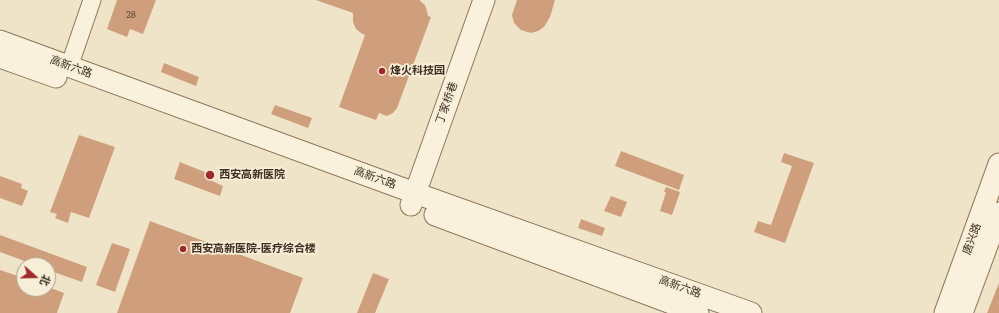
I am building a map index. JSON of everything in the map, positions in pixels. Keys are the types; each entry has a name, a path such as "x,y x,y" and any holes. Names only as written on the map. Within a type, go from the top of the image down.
{"street":[{"path":"70,67 92,0"},
{"name":"丁家桥巷","path":"413,199 484,0"},
{"name":"高新六路","path":"0,41 413,199 698,313"},
{"name":"高新六路","path":"0,57 751,313"},
{"name":"唐兴路","path":"945,313 999,164"},
{"name":"唐兴路","path":"962,313 999,213"}],"building":[{"path":"117,0 156,0 143,34 130,29 127,37 107,29"},
{"name":"烽火科技园","path":"316,0 420,0 425,5 428,16 431,17 397,108 393,113 387,116 379,113 376,120 339,107 365,35 356,29 353,22 353,13"},
{"path":"517,0 555,0 550,17 544,27 531,33 521,30 514,23 512,15"},
{"path":"164,63 199,77 196,86 161,72"},
{"path":"275,105 312,118 308,128 271,114"},
{"path":"79,135 115,147 89,218 71,212 68,223 55,218 57,214 50,212"},
{"path":"621,151 684,175 679,190 615,166"},
{"path":"784,153 814,163 785,243 754,232 758,221 771,225 792,166 781,162"},
{"path":"180,162 212,175 210,180 223,186 220,196 174,179"},
{"path":"0,176 22,184 21,188 28,191 22,206 0,198"},
{"path":"666,187 680,192 672,215 660,211 666,192 664,192"},
{"path":"611,196 627,202 621,217 604,211"},
{"path":"581,219 605,228 602,236 578,228"},
{"name":"西安高新医院-医疗综合楼","path":"150,221 303,278 290,313 117,313"},
{"path":"0,235 87,267 82,282 56,273 56,257 16,258 0,252"},
{"path":"112,243 130,249 115,292 96,285"},
{"path":"0,270 16,275 16,297 56,297 56,290 64,293 57,313 0,313"},
{"path":"373,273 389,279 375,313 357,313"},
{"path":"999,283 999,313 987,313"}],"place":[{"name":"烽火科技园","path":"382,71"},
{"name":"西安高新医院","path":"210,175"},
{"name":"西安高新医院-医疗综合楼","path":"183,249"}]}
